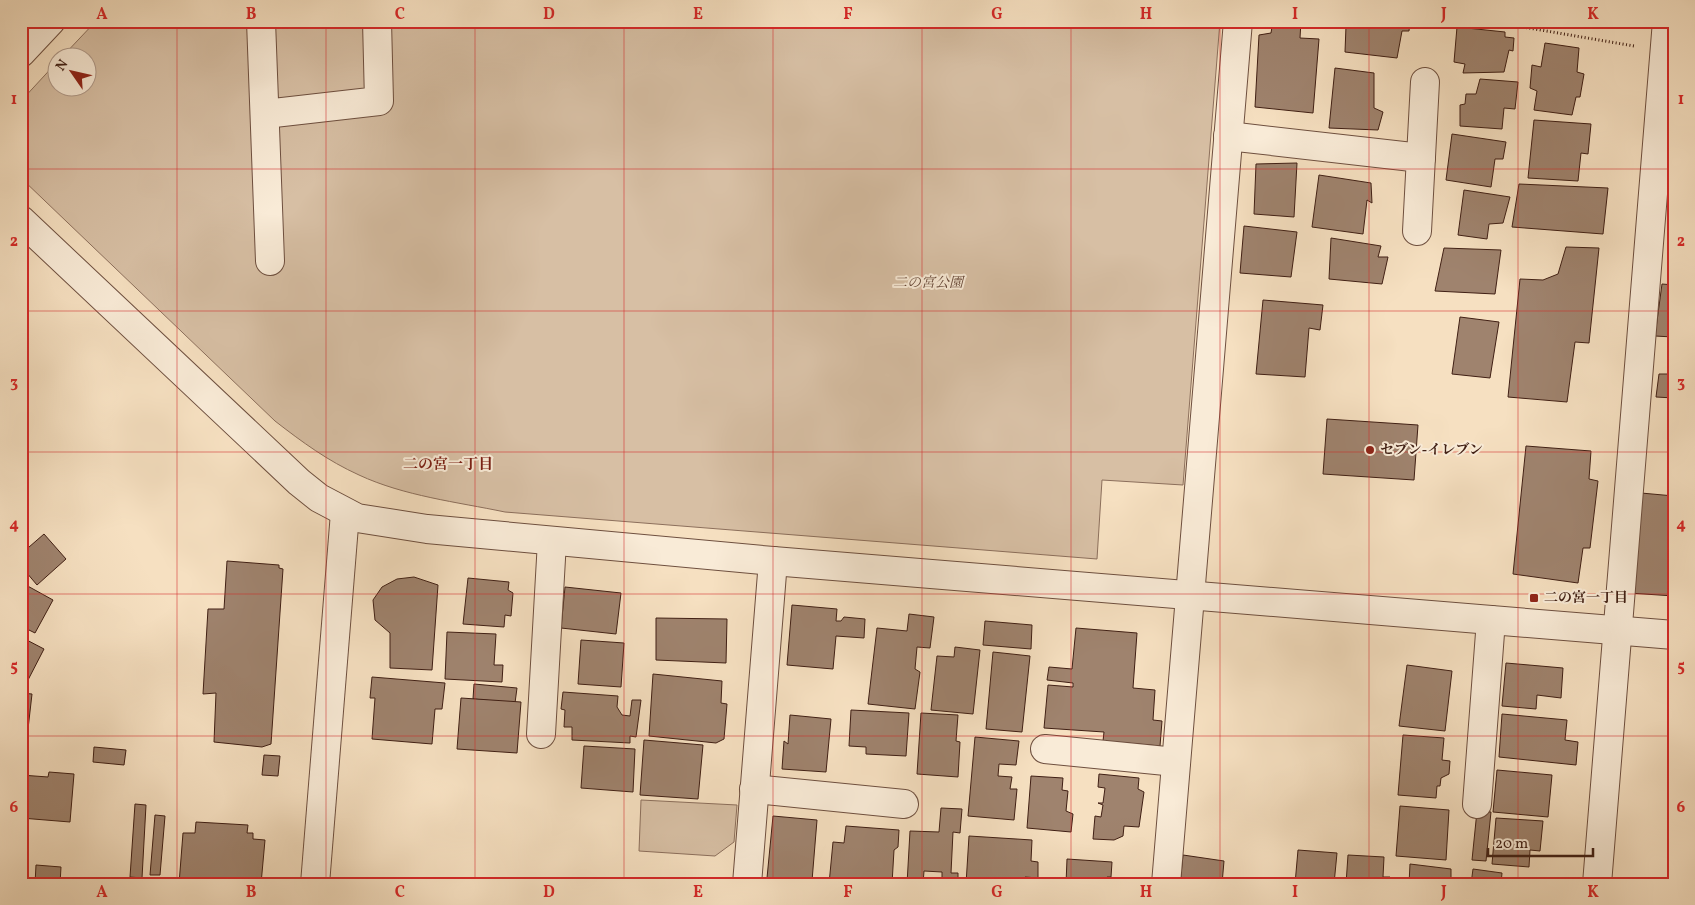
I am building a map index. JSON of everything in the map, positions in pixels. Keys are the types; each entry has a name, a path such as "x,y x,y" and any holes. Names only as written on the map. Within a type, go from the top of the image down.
{"street":[{"path":"21,53 51,21"},
{"path":"262,21 270,261"},
{"path":"265,114 379,101 377,21"},
{"path":"1166,884 1238,21"},
{"path":"1597,884 1668,21"},
{"path":"1417,230 1424,82"},
{"path":"1228,136 1421,158"},
{"path":"21,220 299,482 319,498 346,513 368,520 427,529 552,542 1674,635"},
{"path":"315,884 346,513"},
{"path":"541,734 552,542"},
{"path":"747,884 773,561"},
{"path":"1477,804 1491,620"},
{"path":"1045,749 1176,762"},
{"path":"754,789 904,804"}],"path":[{"path":"1488,21 1665,51"}],"green space":[{"name":"二の宮公園","path":"96,21 1220,21 1183,485 1102,480 1097,559 505,512 412,493 376,482 337,464 275,421 21,178 21,101 48,72 48,98 98,98 98,48 70,48"},
{"path":"641,800 737,805 734,842 715,856 639,851"}],"building":[{"path":"1273,21 1301,21 1300,38 1319,39 1313,113 1255,107 1259,35 1271,33"},
{"path":"1357,21 1410,21 1409,31 1402,31 1397,58 1345,52 1346,26 1356,27"},
{"path":"1457,27 1505,32 1505,37 1514,38 1513,51 1509,50 1504,72 1463,73 1465,64 1454,62"},
{"path":"1545,43 1579,48 1577,72 1584,74 1580,97 1576,97 1572,115 1534,110 1537,91 1530,88 1532,65 1541,67"},
{"path":"1335,68 1374,73 1374,108 1383,112 1378,130 1329,128"},
{"path":"1480,79 1518,82 1515,109 1504,108 1502,129 1460,126 1460,105 1465,104 1466,94 1476,94"},
{"path":"1534,120 1591,124 1588,154 1581,153 1578,181 1528,178"},
{"path":"1452,134 1506,142 1503,159 1495,159 1491,187 1446,180"},
{"path":"1297,163 1294,217 1254,214 1256,164"},
{"path":"1319,175 1371,183 1372,203 1367,200 1363,234 1312,227"},
{"path":"1519,184 1608,188 1603,234 1512,227"},
{"path":"1464,190 1510,197 1503,223 1489,224 1487,239 1458,235"},
{"path":"1244,226 1297,232 1291,277 1240,273"},
{"path":"1331,238 1381,246 1378,257 1388,257 1382,284 1329,279"},
{"path":"1566,247 1599,248 1589,343 1575,342 1567,402 1508,397 1520,279 1543,280 1558,274"},
{"path":"1444,248 1501,250 1495,294 1435,291"},
{"path":"1662,284 1674,285 1674,348 1673,337 1655,336"},
{"path":"1263,300 1323,305 1320,330 1309,328 1305,377 1256,374"},
{"path":"1460,317 1499,322 1490,378 1452,374"},
{"path":"1659,374 1674,374 1674,398 1656,397"},
{"name":"セブン-イレブン","path":"1327,419 1418,425 1414,480 1323,474"},
{"path":"1671,435 1674,435 1674,484 1668,484"},
{"path":"1526,446 1591,451 1589,479 1598,481 1590,548 1583,548 1578,583 1513,574"},
{"path":"1641,493 1674,496 1674,596 1629,593"},
{"path":"44,534 66,559 37,585 21,566 21,554"},
{"path":"227,561 279,565 279,568 283,569 271,744 262,747 214,742 216,693 203,694 208,609 224,609"},
{"path":"414,577 438,585 432,670 390,668 390,633 375,620 373,600 382,587 397,579"},
{"path":"468,578 509,582 508,590 513,593 511,616 505,615 504,627 463,624"},
{"path":"24,584 53,600 35,633 21,626 21,589"},
{"path":"565,587 621,593 616,634 561,628"},
{"path":"792,605 837,609 836,621 841,621 844,617 865,619 864,638 836,636 833,669 787,665"},
{"path":"909,614 934,617 930,648 917,647 915,669 920,672 915,709 868,704 877,628 907,631"},
{"path":"656,618 727,619 726,663 656,660"},
{"path":"985,621 1032,625 1031,649 983,645"},
{"path":"1076,628 1137,633 1133,688 1155,690 1153,720 1162,721 1160,746 1103,741 1104,732 1044,728 1048,685 1073,687 1073,683 1047,680 1049,667 1072,669"},
{"path":"447,632 496,634 494,665 503,665 502,682 445,679"},
{"path":"21,637 44,649 28,680 21,677"},
{"path":"581,640 624,643 621,687 578,684"},
{"path":"955,647 980,650 973,714 931,710 937,656 954,657"},
{"path":"993,652 1030,656 1022,732 986,729"},
{"path":"1506,663 1563,668 1561,698 1537,695 1536,709 1502,706"},
{"path":"1407,665 1452,671 1445,731 1399,726"},
{"path":"653,674 722,681 721,703 727,704 724,739 716,743 649,736"},
{"path":"372,677 445,683 442,709 435,709 432,744 372,739 375,698 370,698"},
{"path":"474,684 517,688 515,703 473,699"},
{"path":"563,692 618,696 617,707 622,715 630,716 632,700 641,700 636,737 630,736 630,743 572,740 572,727 564,727 565,710 561,709"},
{"path":"21,693 32,694 28,729 21,728"},
{"path":"461,698 521,702 517,753 457,749"},
{"path":"851,710 909,713 906,756 866,754 866,747 849,746"},
{"path":"921,713 958,715 956,741 960,742 958,777 917,774"},
{"path":"1502,714 1567,720 1565,740 1578,742 1576,765 1499,757"},
{"path":"790,715 831,719 826,772 782,769 784,741 788,744"},
{"path":"1403,735 1444,738 1442,760 1450,761 1449,774 1441,778 1440,786 1437,786 1436,798 1398,795"},
{"path":"975,737 1019,741 1016,765 999,764 998,776 1012,777 1010,789 1017,789 1014,820 968,816"},
{"path":"644,740 703,745 698,799 640,795"},
{"path":"584,746 635,749 633,792 581,788"},
{"path":"94,747 126,750 124,765 93,762"},
{"path":"264,755 280,756 278,776 262,775"},
{"path":"1497,770 1552,775 1548,817 1493,812"},
{"path":"49,772 74,774 70,822 21,818 21,775 48,777"},
{"path":"1099,774 1139,778 1138,789 1144,792 1139,827 1124,826 1123,836 1114,840 1093,839 1095,816 1101,817 1103,805 1098,803 1103,803 1105,788 1098,787"},
{"path":"1031,776 1063,778 1062,790 1068,791 1066,811 1073,814 1071,832 1027,828"},
{"path":"135,804 146,805 142,878 130,877"},
{"path":"1400,806 1449,810 1446,860 1396,856"},
{"path":"941,808 962,809 960,833 953,832 951,873 958,873 958,884 942,884 942,872 924,871 923,884 907,884 910,831 939,832"},
{"path":"1477,811 1491,812 1486,861 1472,860"},
{"path":"155,815 165,816 160,875 150,875"},
{"path":"773,816 817,820 812,881 767,878"},
{"path":"1496,818 1543,821 1540,851 1530,850 1529,867 1492,864"},
{"path":"196,822 248,825 247,833 253,833 253,839 265,840 261,884 179,884 183,833 195,833"},
{"path":"846,826 899,830 898,847 894,850 892,884 829,884 833,842 844,843"},
{"path":"969,836 1032,840 1031,861 1038,862 1038,878 1025,877 1025,884 966,884"},
{"path":"1298,850 1337,853 1334,884 1295,884"},
{"path":"1183,855 1224,861 1222,884 1180,884"},
{"path":"1348,855 1384,857 1383,877 1390,877 1390,884 1346,884"},
{"path":"1067,859 1112,862 1111,877 1107,877 1107,884 1066,884"},
{"path":"1410,864 1451,869 1451,884 1409,884"},
{"path":"36,865 61,867 60,884 35,884"},
{"path":"1473,869 1502,873 1501,884 1471,884"},
{"path":"351,880 387,884 350,884"}],"place":[{"name":"セブン-イレブン","path":"1370,450"},
{"name":"二の宮一丁目","path":"1534,598"}],"district":[{"name":"二の宮一丁目","path":"448,465"}]}
